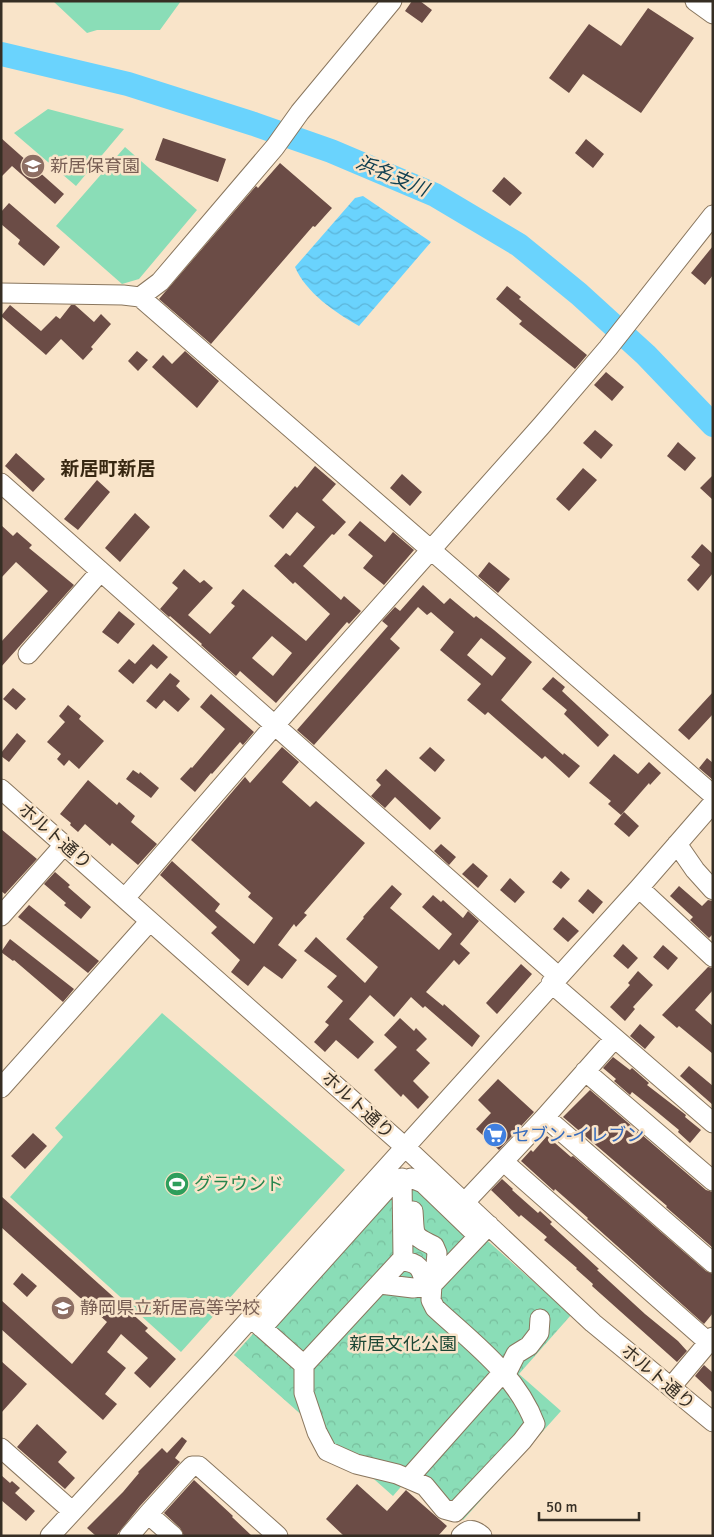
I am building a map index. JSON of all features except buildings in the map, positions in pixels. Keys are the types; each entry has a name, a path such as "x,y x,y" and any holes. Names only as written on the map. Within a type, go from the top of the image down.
{"street":[{"path":"140,297 160,282 275,147 300,112 392,1"},
{"path":"695,1 713,14"},
{"path":"125,898 274,726 542,426 608,348 713,215"},
{"path":"1,293 123,295 140,297 713,795"},
{"path":"1,483 274,726 554,980 614,1039 713,1123"},
{"path":"28,654 100,572"},
{"name":"ホルト通り","path":"1,789 405,1147 465,1202 484,1230 713,1422"},
{"path":"256,1323 405,1147 639,888 713,803"},
{"path":"677,844 695,870 713,890"},
{"path":"1,916 64,845"},
{"path":"639,888 713,957"},
{"path":"1,1088 150,921"},
{"path":"465,1202 504,1162 614,1039"},
{"path":"585,1071 713,1181"},
{"path":"545,1117 713,1263"},
{"path":"504,1162 711,1340 671,1387"},
{"path":"407,1178 415,1234 417,1238 434,1246 437,1253 431,1300 435,1308 506,1374 529,1408 535,1424 455,1512 444,1509 425,1486 397,1474 356,1464 327,1451 304,1393 304,1366 380,1284 407,1261 417,1238"},
{"path":"407,1178 403,1258 421,1269 433,1281"},
{"path":"50,1536 72,1511 394,1181 407,1178 423,1183 484,1230 433,1281 413,1288 380,1284"},
{"path":"408,1479 496,1380 506,1374 516,1354 529,1346 539,1333 540,1319"},
{"path":"256,1323 304,1366"},
{"path":"1,1448 72,1511"},
{"path":"129,1536 192,1466 199,1466 278,1536"},
{"path":"148,1514 173,1536"},
{"path":"461,1536 471,1529 482,1536"}],"green space":[{"path":"53,1 181,1 160,30 97,30 87,33"},
{"path":"48,109 124,129 76,186 14,133"},
{"path":"125,147 197,210 139,279 122,284 56,226"},
{"name":"グラウンド","path":"162,1013 345,1170 181,1352 10,1197 63,1137 55,1128"},
{"name":"新居文化公園","path":"411,1173 571,1315 519,1374 561,1411 463,1520 412,1474 393,1496 234,1355 395,1176"}],"water":[{"path":"363,196 431,242 359,326 314,294 295,267 355,198"}],"waterway":[{"name":"浜名支川","path":"1,54 128,84 254,124 331,151 435,195 519,245 579,294 646,355 713,425"}],"place":[{"name":"新居保育園","path":"33,166"},
{"name":"セブン-イレブン","path":"495,1135"},
{"name":"グラウンド","path":"177,1184"},
{"name":"静岡県立新居高等学校","path":"63,1308"}],"district":[{"name":"新居町新居","path":"108,469"}]}
